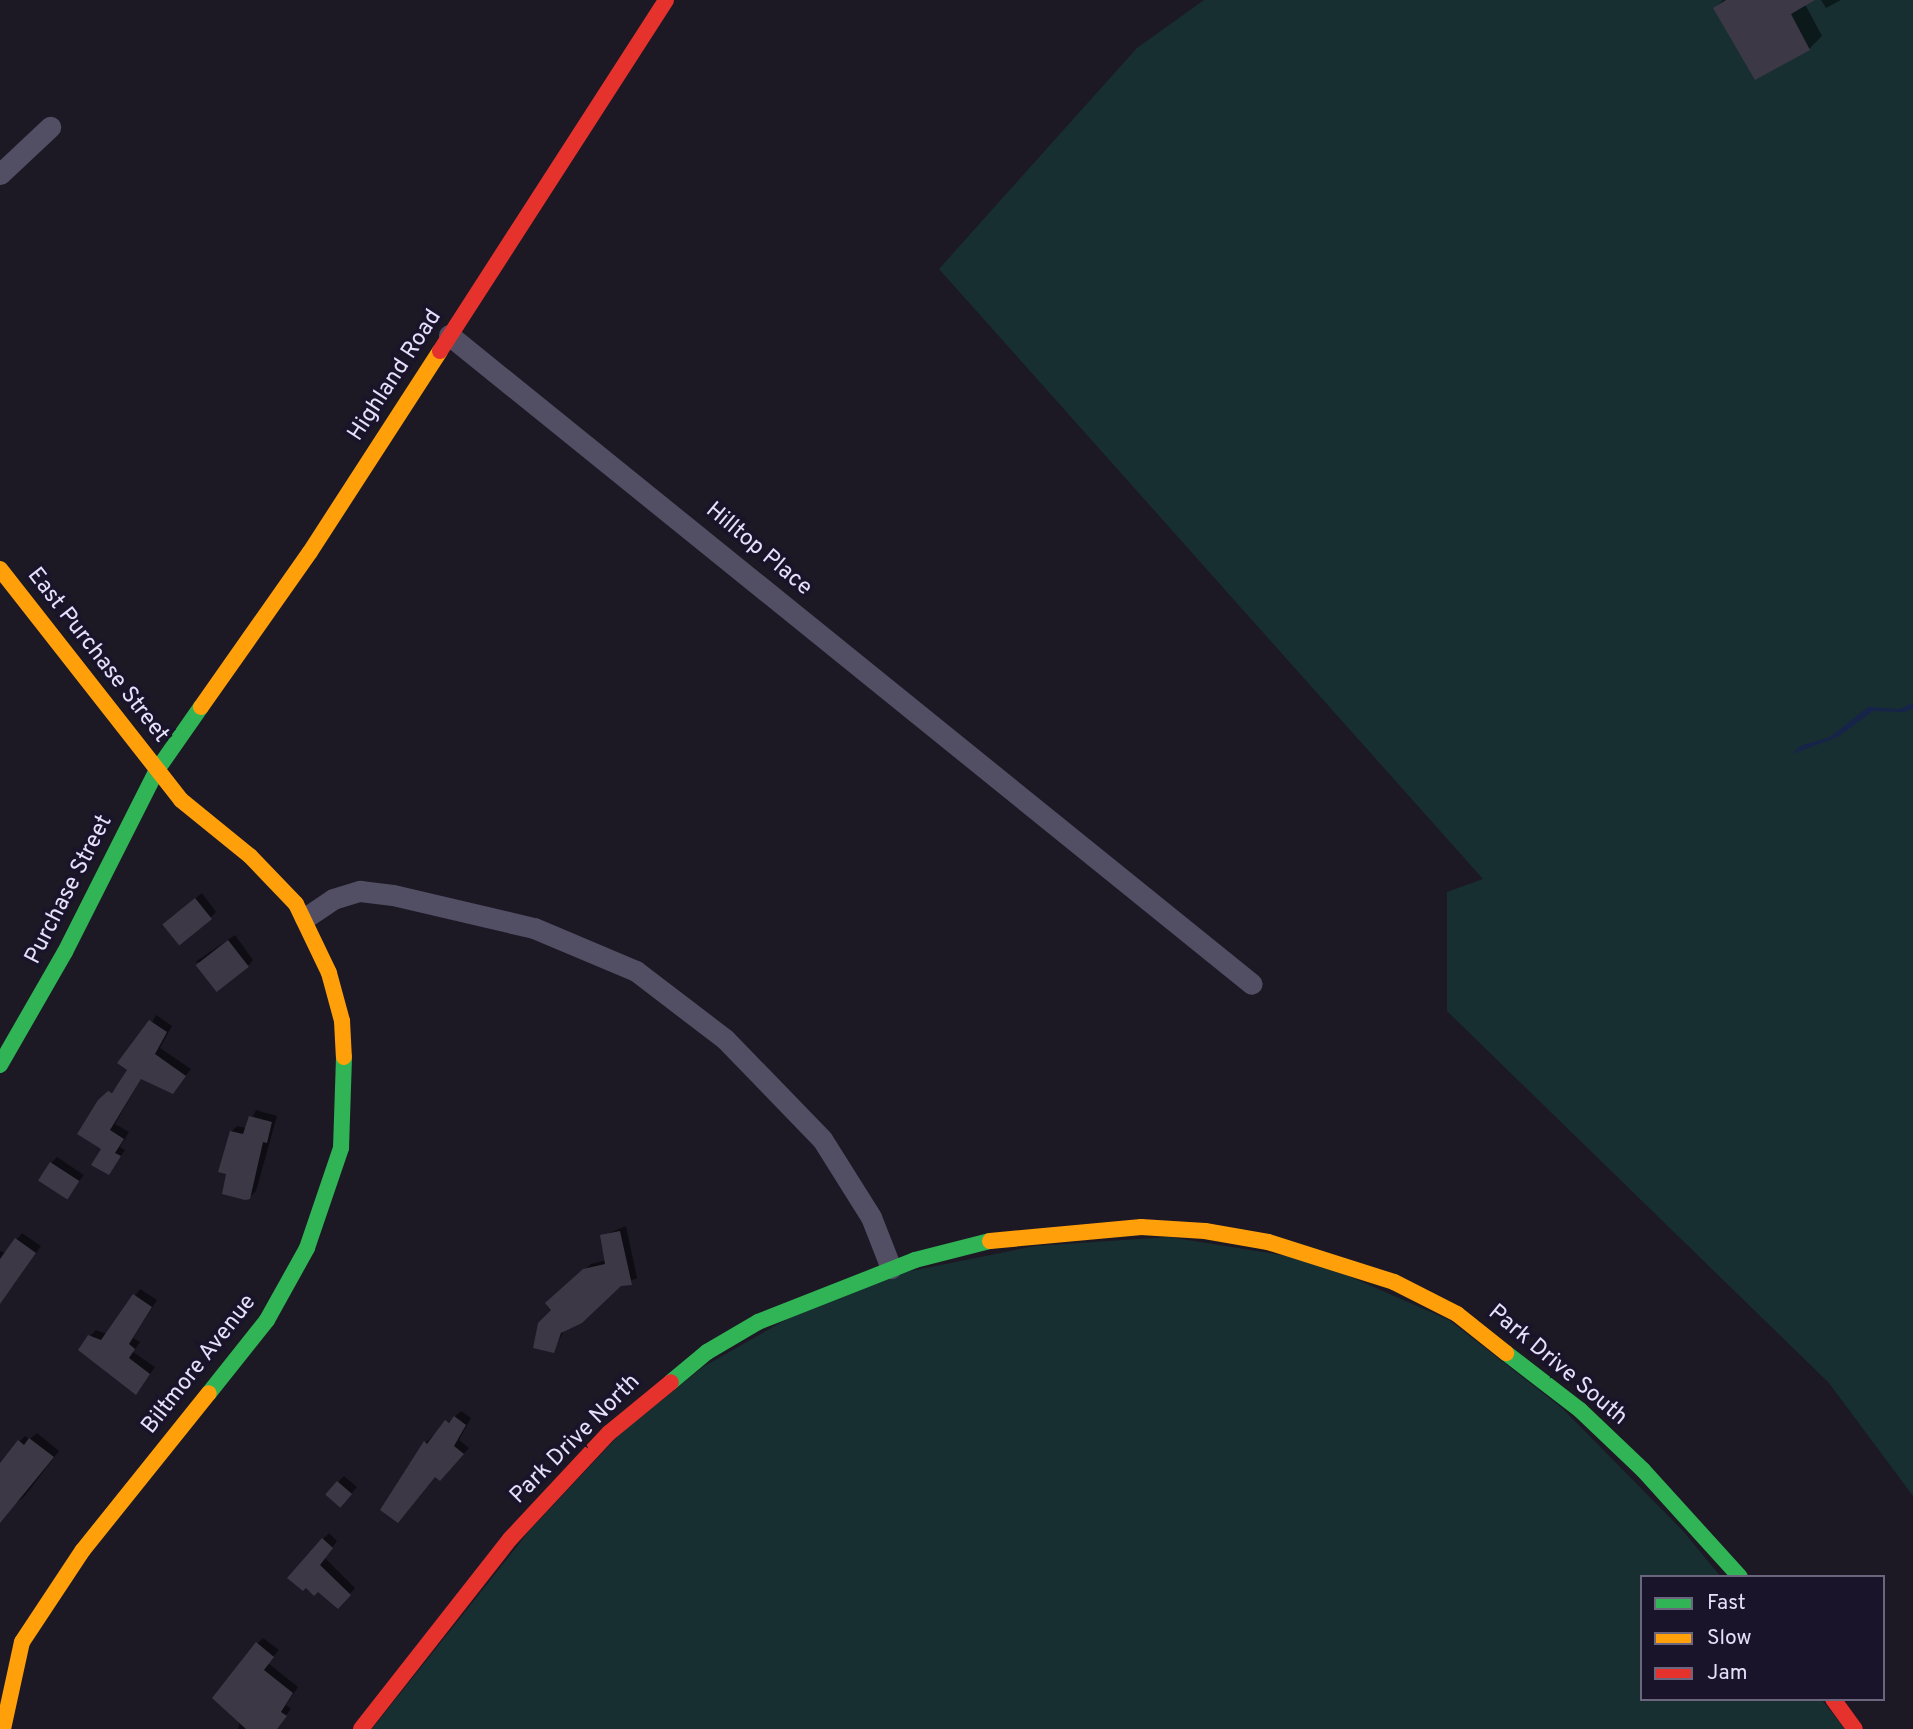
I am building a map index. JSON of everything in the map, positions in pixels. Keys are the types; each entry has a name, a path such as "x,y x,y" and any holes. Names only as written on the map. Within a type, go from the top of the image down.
{"street":[{"name":"Highland Road","path":"157,770 310,552 666,0"},
{"path":"0,174 50,127"},
{"name":"Hilltop Place","path":"449,335 637,483 960,753 1032,806 1252,985"},
{"name":"East Purchase Street","path":"0,569 157,770"},
{"name":"Biltmore Avenue","path":"4,1729 22,1642 83,1550 267,1320 307,1248 325,1205 341,1148 342,1021 329,973 305,918 271,876 181,800 157,770"},
{"name":"Purchase Street","path":"0,1065 65,952 157,770"},
{"path":"305,918 333,899 360,891 393,895 534,928 636,971 725,1038 822,1139 872,1217 891,1268"},
{"name":"Park Drive South","path":"891,1268 994,1240 1141,1227 1205,1230 1268,1242 1394,1282 1457,1314 1580,1410 1643,1470 1738,1575"},
{"name":"Park Drive North","path":"361,1729 510,1539 609,1433 658,1388 758,1322 891,1268"},
{"path":"1834,1701 1855,1729"}],"green space":[{"path":"1204,0 1913,0 1913,1496 1829,1383 1447,1011 1447,892 1483,879 939,269 1137,48"},
{"path":"1169,1237 1312,1260 1449,1320 1562,1408 1683,1531 1719,1575 1640,1575 1640,1701 1823,1701 1845,1729 372,1729 530,1530 621,1433 703,1367 794,1315 906,1272 1035,1246"}],"water":[{"path":"1913,703 1913,709 1904,712 1873,711 1838,737 1792,754 1800,746 1830,737 1868,707 1900,709"}],"building":[{"path":"1726,0 1815,0 1791,14 1810,50 1755,80 1713,8"},
{"path":"195,898 212,919 179,945 162,924"},
{"path":"228,940 249,967 217,992 196,965"},
{"path":"149,1020 167,1032 155,1054 186,1076 173,1094 141,1079 110,1130 124,1139 115,1153 121,1156 109,1175 91,1165 101,1149 77,1134 98,1100 108,1091 112,1093 127,1070 117,1063"},
{"path":"249,1116 272,1122 267,1143 263,1142 250,1199 245,1200 222,1194 226,1174 218,1172 230,1131 243,1134"},
{"path":"50,1162 79,1181 67,1200 38,1180"},
{"path":"620,1231 632,1285 621,1286 582,1323 561,1333 554,1353 533,1348 538,1323 551,1310 545,1303 583,1269 605,1264 600,1235"},
{"path":"15,1238 36,1253 0,1304 0,1259"},
{"path":"133,1294 152,1307 129,1344 135,1349 129,1358 150,1374 136,1395 78,1350 88,1335 101,1340"},
{"path":"454,1416 466,1425 454,1446 464,1454 440,1481 435,1477 398,1523 380,1510 424,1441 427,1444 445,1420 449,1423"},
{"path":"29,1438 54,1457 0,1523 0,1463 18,1440 24,1445"},
{"path":"337,1481 352,1494 340,1508 325,1495"},
{"path":"322,1538 333,1548 320,1565 351,1595 338,1609 318,1592 314,1596 306,1588 303,1591 287,1578"},
{"path":"256,1642 274,1657 264,1670 293,1693 281,1712 287,1716 277,1729 246,1729 212,1698"}],"traffic: fast":[{"path":"0,1065 65,952 157,770 201,707"},
{"path":"209,1393 267,1320 307,1248 341,1148 344,1057"},
{"path":"671,1382 707,1352 758,1322 915,1260 990,1241"},
{"path":"1506,1353 1580,1410 1643,1470 1738,1575"}],"traffic: slow":[{"path":"201,707 310,552 440,351"},
{"path":"0,569 181,800 250,856 296,904 329,973 342,1021 344,1057"},
{"path":"990,1241 1141,1227 1205,1231 1268,1242 1394,1282 1457,1314 1506,1353"},
{"path":"3,1729 22,1642 83,1550 209,1393"}],"traffic: jam":[{"path":"440,351 666,0"},
{"path":"361,1729 510,1539 609,1433 671,1382"},
{"path":"1834,1701 1855,1729"}]}
